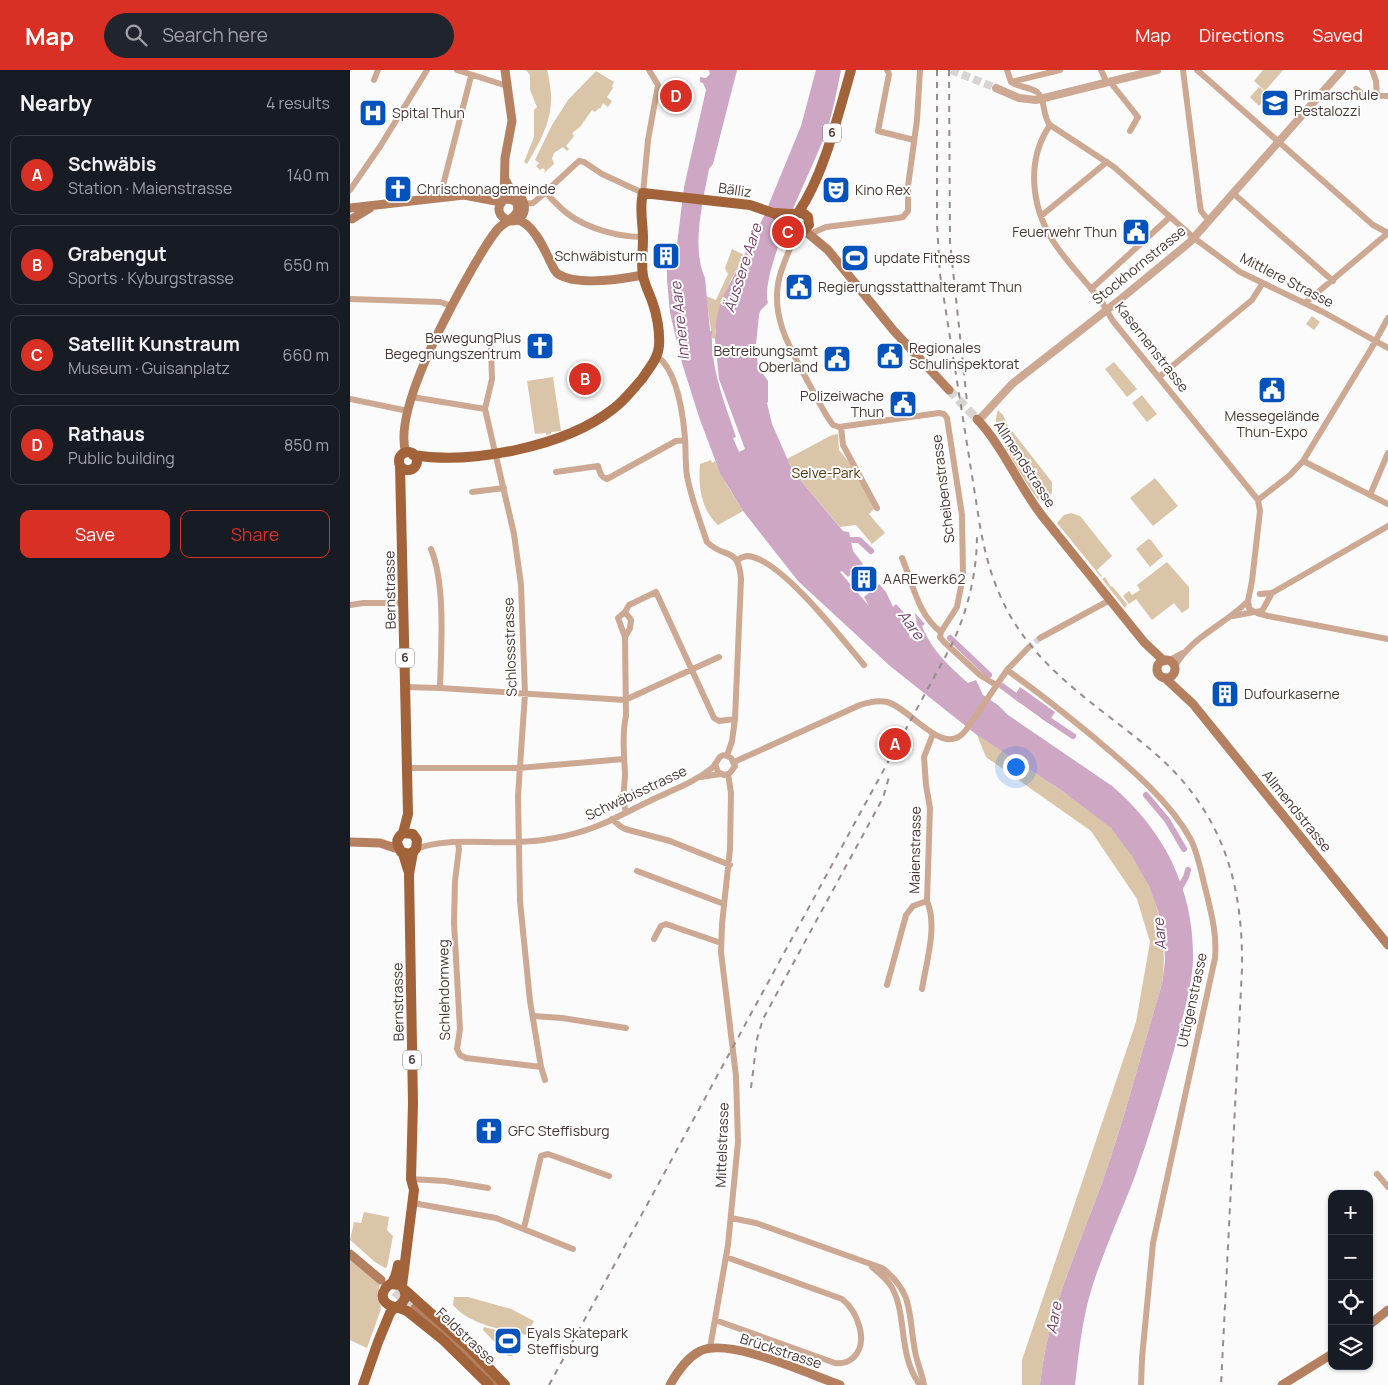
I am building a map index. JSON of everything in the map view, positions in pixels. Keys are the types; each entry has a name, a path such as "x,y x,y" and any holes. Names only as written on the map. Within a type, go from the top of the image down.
{"main road":[{"path":"491,237 506,213 505,158 512,121 505,70"},
{"name":"6","path":"801,223 808,195 826,151 851,70"},
{"path":"506,181 511,191 522,200 520,203 524,212 506,213"},
{"path":"409,454 433,458 495,454 547,440 572,432 597,419 614,408 630,392 657,356 660,343 653,303 643,273 641,209 643,193"},
{"name":"Bälliz","path":"643,193 744,203 801,223"},
{"path":"351,220 353,213 350,209 464,195 482,199 524,222 532,229 554,270 558,273 575,280 597,280 643,273"},
{"path":"408,467 416,461 409,454 403,439 408,411 429,353 452,306 506,213 511,199 520,203"},
{"path":"351,220 372,207"},
{"path":"801,223 828,250 900,339 948,390"},
{"name":"Allmendstrasse","path":"978,420 994,439 1030,500 1144,642 1167,666 1185,694 1388,945"},
{"name":"Bernstrasse","path":"403,1288 402,1279 414,1186 411,1179 413,1103 409,874 418,845 408,836 401,486 408,467 400,458 409,454"},
{"path":"408,467 433,458"},
{"path":"1165,678 1170,677 1167,666"},
{"name":"Allmendstrasse","path":"1167,666 1159,674 1185,694"},
{"path":"350,842 380,843 408,836"},
{"path":"400,851 396,844 408,836"},
{"path":"380,843 407,854 415,851"},
{"name":"Bernstrasse","path":"400,851 409,874"},
{"name":"6","path":"386,1282 396,1276 411,1179"},
{"path":"350,1254 386,1282 403,1288 471,1349 505,1385"},
{"path":"386,1282 383,1297 392,1306 409,1312 442,1339 489,1385"},
{"path":"363,1385 378,1342 379,1328 385,1310 405,1299 403,1288"},
{"name":"Feldstrasse","path":"415,1308 467,1353 496,1385"},
{"path":"1373,1322 1388,1310"},
{"path":"670,1385 676,1374 691,1357 710,1348"},
{"name":"Brückstrasse","path":"710,1348 744,1351 840,1385"},
{"path":"1282,1385 1328,1356"}],"street":[{"path":"374,80 378,70"},
{"path":"350,190 381,145 427,70"},
{"path":"457,70 507,86"},
{"path":"520,203 533,203 579,161 643,193 652,112 658,84 650,70"},
{"path":"887,70 889,74 878,131 914,140"},
{"path":"876,508 843,445 841,427 834,427 832,424 790,348 779,320 778,285 782,268 801,223 826,227 898,218 908,211 908,186 920,70"},
{"path":"1008,70 1010,82"},
{"path":"1010,82 1060,70"},
{"path":"1101,70 1109,83 1138,117 1137,122 1130,131"},
{"path":"996,88 1024,99 1041,99 1157,70"},
{"path":"1183,70 1201,211 1209,221"},
{"path":"1197,70 1373,225 1388,233 1305,303"},
{"name":"Stockhornstrasse","path":"978,420 1012,384 1173,257 1194,238 1342,70"},
{"path":"1372,70 1376,81 1377,96"},
{"path":"440,197 471,76"},
{"path":"1010,82 1037,92 1041,99 1046,119 1050,125"},
{"path":"1356,89 1364,95 1388,96"},
{"name":"Mittlere Strasse","path":"1050,125 1107,162 1194,238 1240,272 1305,303 1388,348"},
{"name":"Kasernenstrasse","path":"1050,125 1039,149 1034,173 1035,193 1041,216 1054,242 1091,289 1113,321 1258,500"},
{"path":"1041,216 1107,162"},
{"path":"545,192 571,216 596,228 622,236 643,237"},
{"path":"1234,194 1333,281"},
{"path":"1091,289 1170,217"},
{"path":"1159,377 1252,300 1262,284"},
{"path":"350,299 440,302 452,306"},
{"path":"1388,318 1303,461 1290,475 1258,500 1260,511 1248,600 1249,608 1256,612 1388,639"},
{"path":"412,397 485,409 492,380 491,348"},
{"path":"657,356 670,371 680,404 685,440 687,479 699,519 710,545 737,560 741,579 735,720 732,741 727,756"},
{"path":"350,399 408,411"},
{"name":"Schlossstrasse","path":"485,409 504,488 520,570 525,694 519,768 518,842 522,933 533,1016 541,1067 545,1080"},
{"name":"Scheibenstrasse","path":"841,427 939,413 946,417 962,515 962,576 957,607 942,632"},
{"path":"556,472 598,466 600,475 603,478 607,478 676,441 685,440"},
{"path":"1370,495 1388,453"},
{"path":"1303,461 1388,504"},
{"path":"472,492 504,488"},
{"path":"1167,666 1213,629 1233,616 1253,594 1272,592 1388,526"},
{"path":"431,549 438,575 441,637 440,688"},
{"path":"737,560 747,556 753,558 765,563 786,577 864,665"},
{"path":"902,558 921,608 929,620 942,632 940,637 980,676 998,683"},
{"path":"1252,581 1259,594 1264,597 1266,604 1278,618"},
{"path":"626,812 623,799 624,636 618,618 629,605 656,592 715,720 735,720"},
{"path":"1233,616 1262,611 1272,592"},
{"path":"1040,638 1110,600"},
{"path":"350,605 363,603 404,603"},
{"path":"624,636 630,628 631,620 625,612"},
{"path":"734,762 860,705 876,701 888,702 901,708 933,734 944,739 961,736 1007,670 1028,648"},
{"path":"405,687 625,700 719,657"},
{"name":"Uttigenstrasse","path":"1007,670 1037,690 1124,764 1168,808 1193,845 1214,920 1215,958 1153,1243 1141,1385"},
{"name":"Maienstrasse","path":"887,985 906,915 913,906 927,901 930,808 924,757 933,734"},
{"path":"727,756 732,758 734,762 734,769 728,774 720,774 715,764 719,757 727,756"},
{"path":"407,768 519,768 624,760"},
{"name":"Schwäbisstrasse","path":"408,836 435,843 458,843 518,842 566,835 612,819 700,777 715,764"},
{"name":"Schwäbisstrasse","path":"700,777 720,774"},
{"name":"Mittelstrasse","path":"710,1348 726,1257 737,1162 736,1076 721,943 730,865 732,793 728,774"},
{"path":"612,819 625,829 670,841 730,865"},
{"name":"Schwäbisstrasse","path":"415,851 435,843"},
{"name":"Schlehdornweg","path":"458,843 454,923 460,1029 457,1049 460,1055 466,1058 541,1067"},
{"path":"637,871 724,904"},
{"path":"922,989 932,926 932,911 927,901"},
{"path":"654,939 661,926 666,924 721,943"},
{"path":"533,1016 562,1018 626,1028"},
{"path":"524,1228 542,1156 548,1154 609,1176"},
{"path":"1377,1174 1388,1188"},
{"path":"411,1179 445,1181 488,1188"},
{"path":"413,1203 496,1218 573,1248"},
{"path":"731,1218 756,1223 882,1268 898,1282 908,1300 915,1352 924,1385"},
{"path":"715,1320 840,1364 849,1361 860,1348 859,1327 855,1316 842,1299 726,1257"},
{"path":"869,1264 886,1279 896,1297 907,1356 920,1385"}],"green space":[{"path":"526,70 547,70 551,96 551,106 546,126 527,164 524,162 534,137 534,110 537,107 530,90 530,75"},
{"path":"1263,70 1283,70 1265,91 1254,81"},
{"path":"596,71 614,82 613,88 607,97 612,101 608,107 603,103 600,109 595,112 592,110 580,127 572,133 574,136 566,146 569,149 567,151 563,147 554,153 552,158 554,164 544,173 545,170 543,168 540,170 536,166 539,163 535,160 552,125 568,100"},
{"path":"1259,87 1269,95 1259,106 1250,97"},
{"path":"732,249 744,255 730,282 715,331 715,339 712,338 706,296 716,300 728,274 725,268"},
{"path":"1312,316 1320,322 1314,330 1306,324"},
{"path":"1114,362 1137,389 1127,397 1105,369"},
{"path":"553,377 561,431 551,432 551,434 546,435 546,433 535,434 527,381"},
{"path":"1142,395 1157,414 1147,422 1132,403"},
{"path":"998,410 1003,415 1008,426 1052,482 1052,493 1042,503 1024,479 1000,436 996,424"},
{"name":"Selve-Park","path":"838,434 839,450 854,468 875,508 869,514 885,533 872,544 856,525 840,527 796,475 787,459 832,435"},
{"path":"711,460 712,463 715,461 743,511 718,525 704,505 700,489 700,464"},
{"path":"1155,478 1178,506 1153,526 1130,498"},
{"path":"1071,513 1080,516 1112,556 1097,570 1101,577 1057,523 1064,515"},
{"path":"1148,539 1151,540 1163,556 1150,567 1136,549"},
{"path":"1167,562 1189,587 1189,608 1182,613 1174,603 1152,620 1136,599 1129,604 1123,596 1129,591 1132,595 1140,590 1137,585"},
{"path":"1105,577 1111,587 1127,604 1125,608 1102,579"},
{"path":"977,735 1086,807 1112,829 1126,846 1147,882 1155,901 1163,941 1162,984 1127,1107 1103,1180 1065,1281 1049,1332 1040,1385 1022,1385 1022,1360 1136,1022 1150,942 1137,899 1091,831 986,757"},
{"path":"364,1212 389,1217 387,1230 393,1236 387,1267 385,1268 375,1262 350,1240 354,1222 361,1223"},
{"path":"350,1259 380,1284 377,1298 381,1309 367,1348 350,1340"},
{"path":"454,1297 468,1297 511,1309 534,1321 526,1335 486,1325 460,1312 453,1305"},
{"name":"Eyals Skatepark Steffisburg","path":"484,1327 520,1336 521,1340 512,1356 508,1356 483,1330"}],"water":[{"path":"709,70 737,70 713,164 709,169 701,209 699,252 705,278 710,331 712,331 713,358 723,398 736,437 733,438 739,452 745,449 719,379 715,339 716,321 721,301 764,216 801,126 816,70 841,70 827,130 779,244 767,288 768,303 760,311 759,315 756,344 758,367 768,381 767,403 772,424 796,475 843,531 849,532 853,551 863,564 848,577 842,571 840,572 869,606 864,597 879,584 886,592 893,607 896,604 905,614 910,639 911,637 919,637 915,613 925,624 922,626 930,643 968,683 976,680 983,695 998,705 1008,715 1112,786 1147,822 1161,842 1182,885 1192,933 1193,958 1186,1004 1146,1144 1104,1252 1087,1304 1075,1385 1040,1385 1044,1358 1057,1306 1119,1131 1162,984 1165,961 1164,939 1158,911 1149,886 1132,856 1111,828 1065,793 977,735 890,666 798,581 743,511 720,473 699,417 682,363 670,313 667,280 667,267 675,261 684,187 706,90 703,83 700,82 700,77 706,78 710,74"},
{"path":"1020,687 1055,712 1048,723 1013,698"}],"waterway":[{"path":"850,540 859,540 871,551"},
{"path":"950,638 989,675"},
{"path":"1002,686 1021,700"},
{"path":"1043,716 1073,736"},
{"path":"1146,795 1167,820 1184,849"},
{"path":"1177,893 1188,870"}],"tunnel":[{"path":"951,70 996,88"},
{"path":"949,390 977,419"},
{"path":"1028,648 1040,638"},
{"path":"384,1283 415,1308"}],"railway":[{"path":"937,70 937,224 940,274 980,526 996,586 1007,610 1021,633 1056,673 1153,752 1181,779 1211,822 1222,844 1236,892 1242,942 1242,969 1221,1385"},
{"path":"949,70 950,242 967,402"},
{"path":"549,1385 950,648 970,593 977,550 977,535"},
{"path":"751,1088 757,1039 763,1019 883,798 889,777"}],"place":[{"name":"Rathaus","path":"676,96"},
{"name":"Primarschule Pestalozzi","path":"1275,103"},
{"name":"Spital Thun","path":"373,113"},
{"name":"Chrischonagemeinde","path":"398,189"},
{"name":"Kino Rex","path":"836,190"},
{"name":"Satellit Kunstraum","path":"788,232"},
{"name":"Feuerwehr Thun","path":"1136,232"},
{"name":"Schwäbisturm","path":"666,256"},
{"name":"update Fitness","path":"855,258"},
{"name":"Regierungsstatthalteramt Thun","path":"799,287"},
{"name":"BewegungPlus Begegnungszentrum","path":"540,346"},
{"name":"Regionales Schulinspektorat","path":"890,356"},
{"name":"Betreibungsamt Oberland","path":"837,359"},
{"name":"Grabengut","path":"585,379"},
{"name":"Messegelände Thun-Expo","path":"1272,390"},
{"name":"Polizeiwache Thun","path":"903,404"},
{"name":"AAREwerk62","path":"864,579"},
{"name":"Dufourkaserne","path":"1225,694"},
{"name":"Schwäbis","path":"895,744"},
{"name":"GFC Steffisburg","path":"489,1131"},
{"name":"Eyals Skatepark Steffisburg","path":"508,1341"}],"water label":[{"name":"Äussere Aare","path":"743,268"},
{"name":"Innere Aare","path":"680,321"},
{"name":"Aare","path":"911,625"},
{"name":"Aare","path":"1160,934"},
{"name":"Aare","path":"1054,1318"}]}
